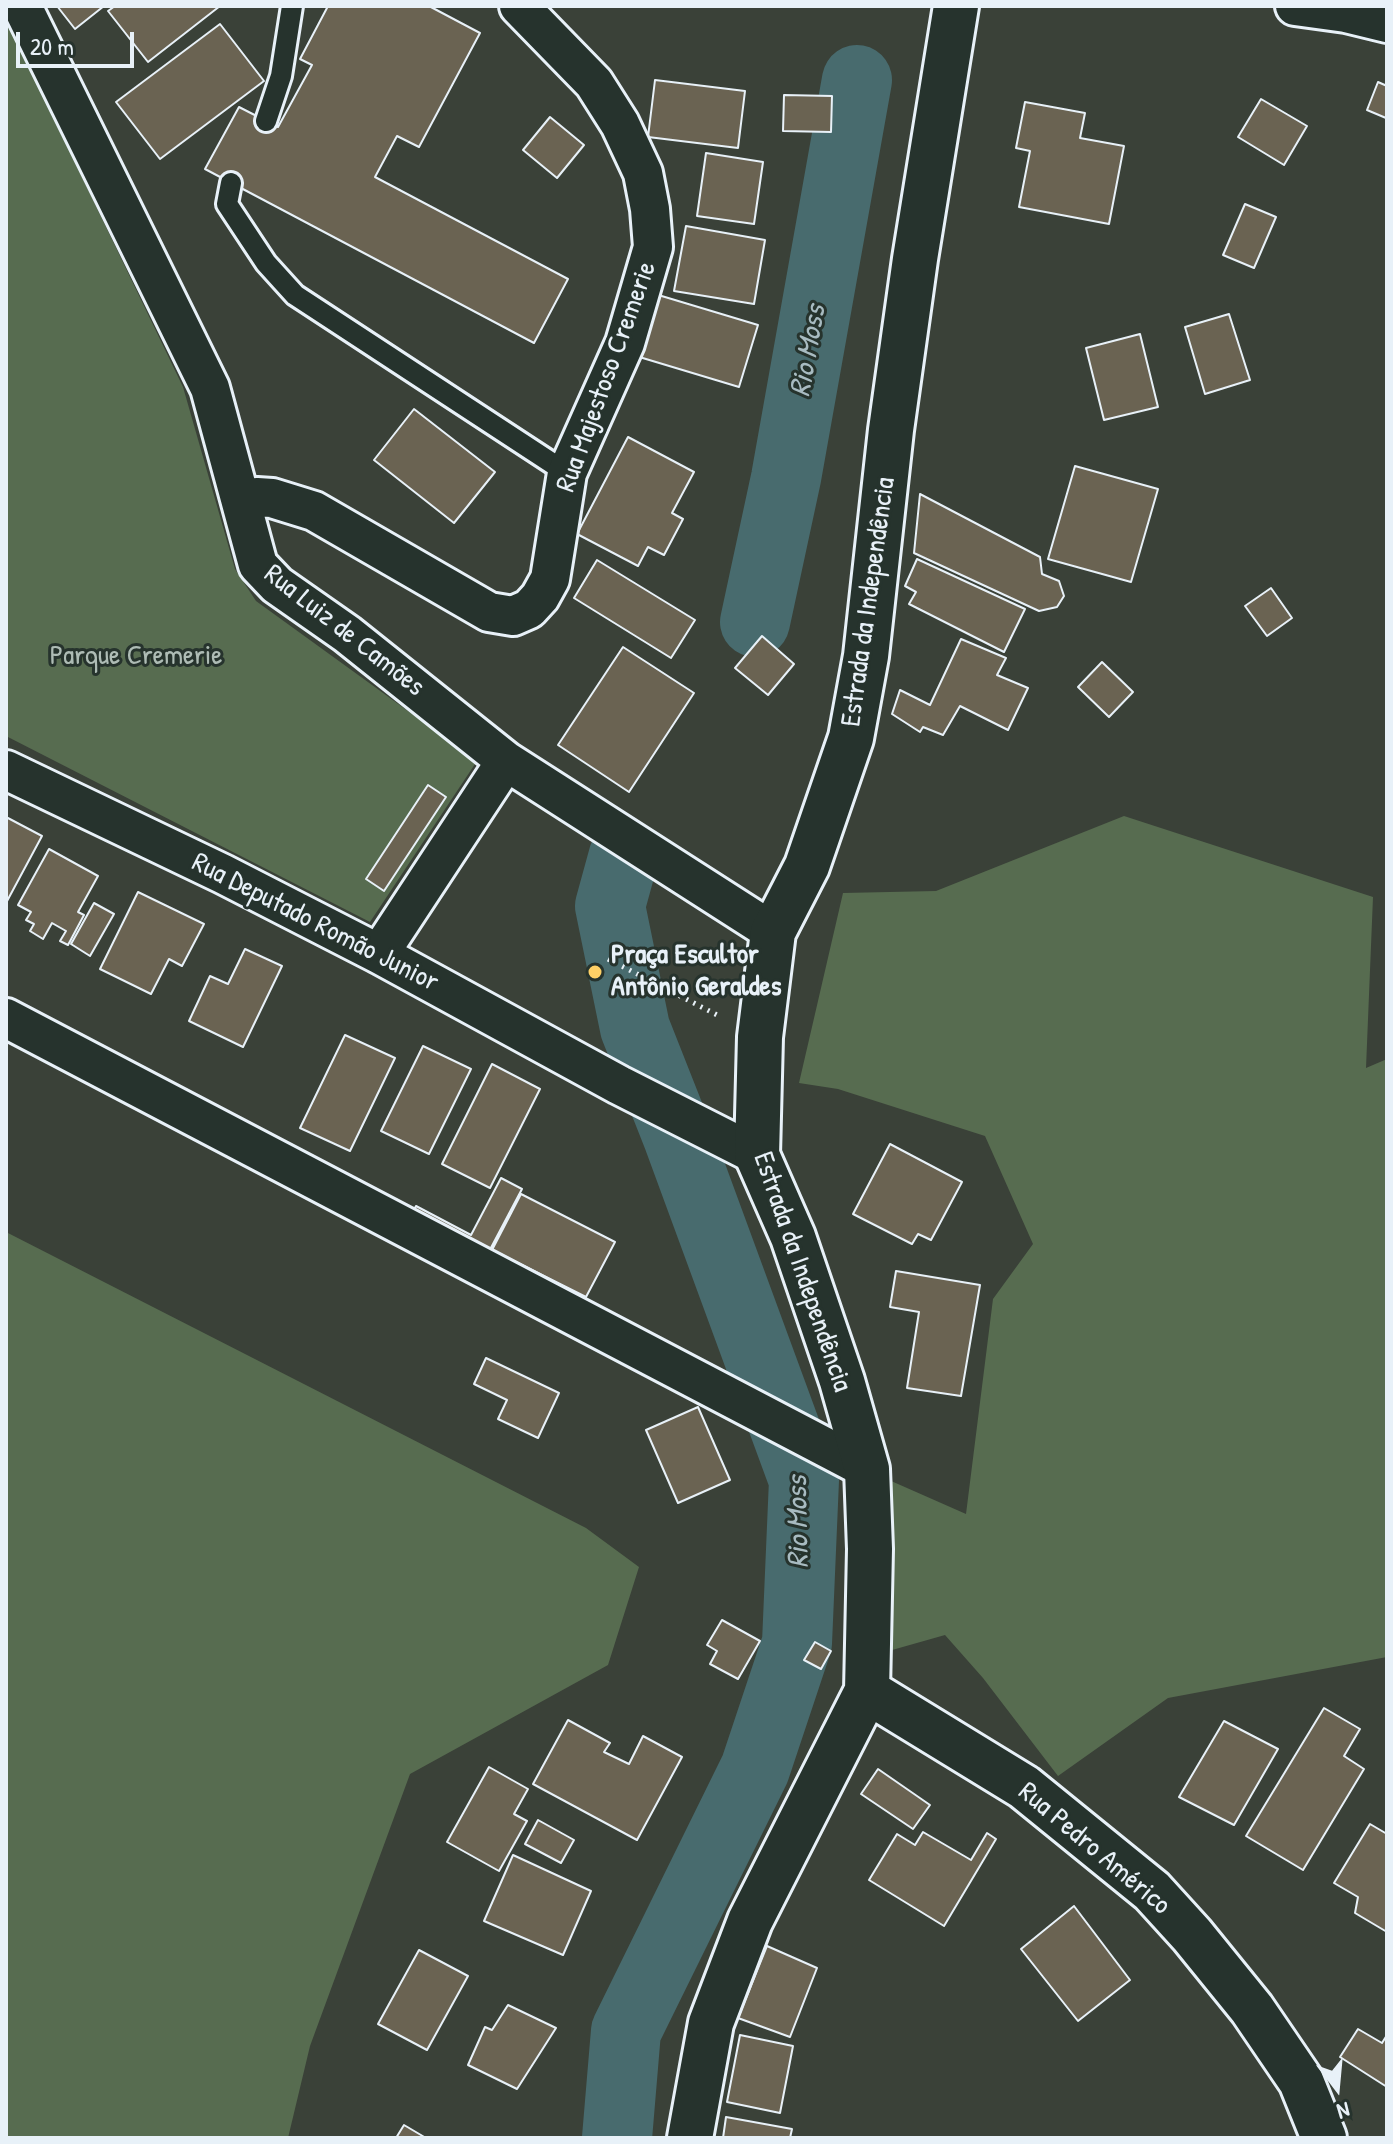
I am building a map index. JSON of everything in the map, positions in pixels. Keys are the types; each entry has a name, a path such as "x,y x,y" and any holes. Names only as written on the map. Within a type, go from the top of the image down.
{"street":[{"name":"Rua Luiz de Camões","path":"22,6 210,388 258,565 277,585 358,642 506,761 773,932"},
{"name":"Rua Majestoso Cremerie","path":"242,503 257,497 272,498 314,511 489,612 513,616 529,609 540,597 550,579 567,473 625,343 653,247 643,173 620,124 594,83 519,6"},
{"name":"Estrada da Independência","path":"690,2138 711,2023 750,1921 867,1691 870,1549 865,1468 842,1381 793,1237 756,1154 760,1037 773,932 807,866 851,738 866,656 891,430 915,259 956,6"},
{"path":"1295,6 1387,23"},
{"path":"379,954 506,761"},
{"name":"Rua Deputado Romão Junior","path":"6,770 223,874 379,954 619,1085 756,1154"},
{"path":"6,1018 865,1468"},
{"name":"Rua Pedro Américo","path":"867,1691 1024,1787 1152,1891 1252,2009 1301,2081 1324,2138"}],"lane":[{"path":"266,121 281,76 292,6"},
{"path":"231,183 227,204 266,263 295,295 567,473"}],"path":[{"path":"608,959 760,1037"}],"green space":[{"name":"Parque Cremerie","path":"6,12 17,42 183,387 235,569 256,601 477,761 370,922 6,736"},
{"path":"1124,816 1373,897 1366,1068 1387,1059 1387,1657 1168,1698 1058,1776 983,1678 945,1635 878,1654 873,1473 966,1514 993,1299 1033,1244 985,1136 838,1089 799,1083 843,893 936,891"},
{"path":"6,1232 586,1528 639,1567 608,1665 410,1774 310,2046 288,2138 6,2138"}],"building":[{"path":"57,6 104,6 75,29"},
{"path":"115,6 220,6 148,62 108,11"},
{"path":"328,6 429,6 480,33 419,147 397,136 375,177 568,279 534,343 205,169 239,107 278,127 312,65 300,59"},
{"path":"220,24 264,81 160,159 116,102"},
{"path":"655,80 745,91 738,148 648,137"},
{"path":"1378,82 1387,86 1386,118 1367,110"},
{"path":"784,95 832,96 831,132 783,131"},
{"path":"1261,99 1307,126 1284,165 1238,137"},
{"path":"1025,102 1085,113 1080,138 1124,146 1109,224 1019,207 1030,151 1016,148"},
{"path":"550,117 584,145 557,178 523,150"},
{"path":"706,153 763,162 754,224 697,216"},
{"path":"1245,204 1276,217 1254,268 1223,255"},
{"path":"686,226 765,240 754,304 674,291"},
{"path":"655,294 758,325 739,387 636,356"},
{"path":"1229,314 1250,380 1205,394 1185,327"},
{"path":"1140,334 1158,407 1104,420 1086,348"},
{"path":"414,409 495,472 454,523 374,460"},
{"path":"628,437 694,472 672,513 683,519 664,555 648,547 638,566 577,534"},
{"path":"1075,466 1158,489 1131,582 1048,559"},
{"path":"920,494 1040,557 1042,574 1059,581 1064,596 1057,607 1039,611 914,553"},
{"path":"917,559 1025,609 1004,652 909,604 916,592 905,586"},
{"path":"597,560 695,620 671,658 574,598"},
{"path":"1271,588 1292,618 1267,636 1245,606"},
{"path":"762,636 794,664 768,695 735,668"},
{"path":"961,639 1006,658 997,675 1028,688 1008,730 960,706 943,735 923,727 920,732 892,714 900,690 930,705"},
{"path":"623,647 694,693 629,792 558,745"},
{"path":"1102,662 1133,692 1109,717 1078,687"},
{"path":"428,785 446,797 384,891 366,879"},
{"path":"6,817 42,836 6,903"},
{"path":"49,849 98,876 78,912 84,915 68,945 60,941 66,931 52,923 43,939 30,931 34,924 26,920 31,912 18,905"},
{"path":"138,892 204,924 182,966 169,959 151,994 100,969"},
{"path":"94,903 114,914 90,956 71,944"},
{"path":"245,949 282,966 243,1047 189,1021 210,976 228,984"},
{"path":"345,1035 395,1058 350,1151 300,1128"},
{"path":"423,1046 471,1069 429,1154 381,1131"},
{"path":"492,1064 540,1089 490,1188 442,1164"},
{"path":"890,1144 962,1182 931,1240 918,1234 912,1244 853,1214"},
{"path":"501,1178 522,1189 484,1261 408,1222 416,1206 471,1235"},
{"path":"521,1194 615,1242 586,1297 492,1250"},
{"path":"896,1271 980,1285 961,1396 907,1388 919,1312 890,1307"},
{"path":"486,1358 559,1393 538,1438 498,1419 507,1400 474,1384"},
{"path":"698,1407 730,1480 678,1503 646,1430"},
{"path":"722,1620 760,1641 738,1679 710,1664 717,1651 707,1645"},
{"path":"815,1642 831,1651 821,1669 804,1660"},
{"path":"1324,1708 1360,1729 1344,1756 1364,1769 1303,1870 1246,1836"},
{"path":"568,1720 610,1743 604,1752 629,1764 643,1736 682,1757 637,1840 533,1784"},
{"path":"1224,1721 1278,1749 1234,1825 1179,1797"},
{"path":"489,1767 528,1789 514,1814 527,1821 499,1871 447,1842"},
{"path":"878,1769 930,1805 913,1829 861,1794"},
{"path":"538,1820 574,1840 561,1863 525,1844"},
{"path":"1370,1824 1387,1834 1387,1932 1355,1913 1358,1897 1334,1883"},
{"path":"923,1832 971,1860 987,1833 996,1839 944,1926 869,1880 897,1834 915,1845"},
{"path":"513,1855 591,1891 563,1955 484,1921"},
{"path":"1074,1906 1130,1980 1078,2021 1021,1949"},
{"path":"767,1946 817,1968 790,2037 738,2018"},
{"path":"419,1950 468,1976 427,2050 378,2024"},
{"path":"508,2005 556,2028 517,2089 468,2065 485,2027 492,2030"},
{"path":"1358,2029 1382,2043 1387,2035 1387,2087 1340,2057"},
{"path":"740,2035 793,2046 780,2113 727,2102"},
{"path":"726,2117 792,2129 790,2138 723,2138"},
{"path":"404,2125 426,2138 396,2138"}],"waterway":[{"name":"Rio Moss","path":"755,622 786,478 857,80"},
{"name":"Rio Moss","path":"617,2138 626,2031 755,1769 797,1643 804,1480 635,1028 610,906 624,855"}],"place":[{"name":"Praça Escultor Antônio Geraldes","path":"595,972"}]}
